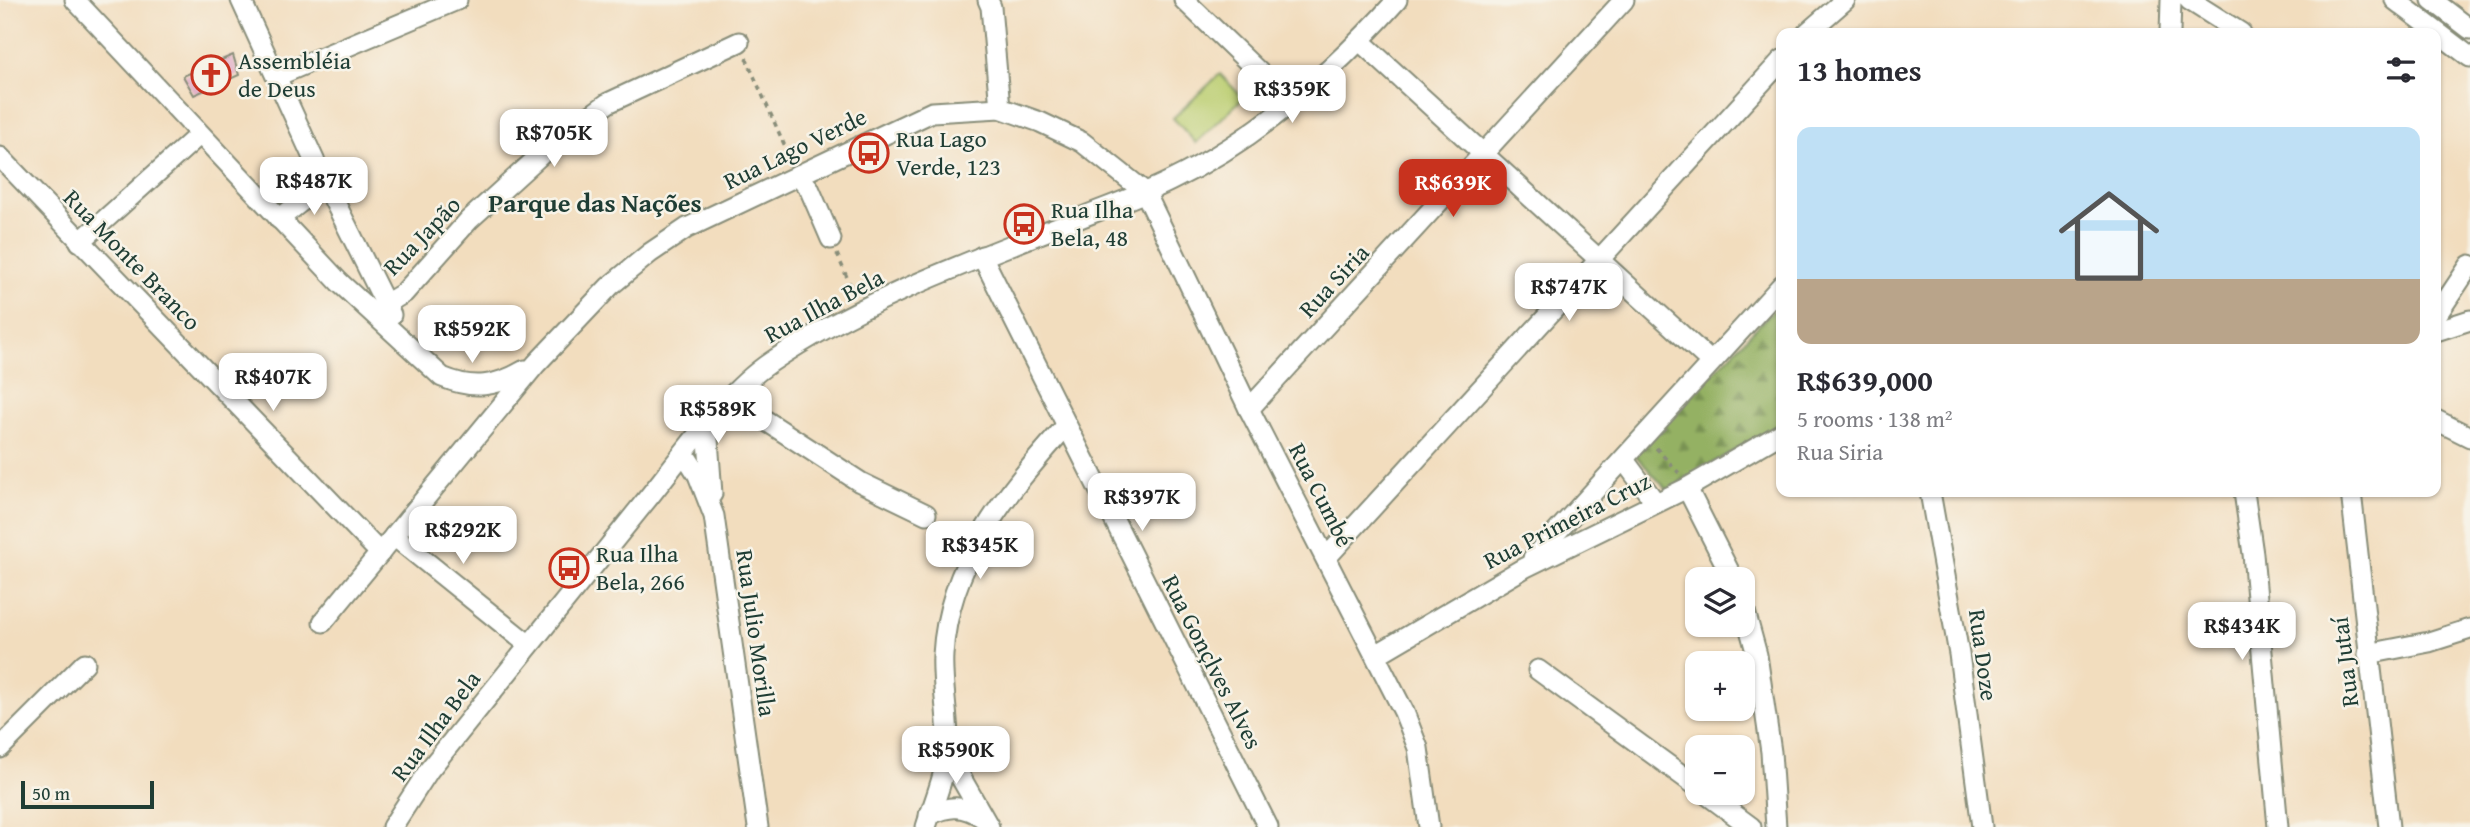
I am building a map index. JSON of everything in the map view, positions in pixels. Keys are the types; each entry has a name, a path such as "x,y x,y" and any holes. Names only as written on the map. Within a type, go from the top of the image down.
{"street":[{"path":"75,0 198,135 339,282 442,377 462,385 487,386 506,381 536,364"},
{"path":"241,0 384,305 410,345"},
{"path":"276,76 457,0"},
{"path":"988,0 1000,108"},
{"path":"1184,0 1290,102"},
{"name":"Rua Ilha Bela","path":"392,827 429,770 684,453 731,398 766,365 808,337 861,311 982,256 1145,192 1227,149 1290,102 1360,41 1397,0"},
{"name":"Rua Siria","path":"1250,409 1624,0"},
{"path":"1813,28 1845,0"},
{"path":"2170,28 2171,0"},
{"path":"2189,0 2233,28"},
{"path":"2395,0 2423,28 2435,3 2470,28 2464,52 2441,39"},
{"path":"1360,41 1710,361"},
{"name":"Rua Japão","path":"384,305 404,293 470,220 557,140 608,103 739,42"},
{"path":"1326,558 1776,67"},
{"name":"Rua Lago Verde","path":"536,364 610,286 650,253 687,228 932,112 1000,108 1040,122 1082,142 1145,192"},
{"path":"80,242 198,135"},
{"name":"Rua Monte Branco","path":"0,157 380,552"},
{"path":"797,175 809,188 831,239"},
{"path":"279,219 325,183"},
{"name":"Rua Cumbé","path":"1145,192 1250,409 1404,712 1418,748 1429,827"},
{"name":"Rua Gonçlves Alves","path":"982,256 1268,827"},
{"path":"2441,308 2470,265"},
{"path":"1524,568 1776,291"},
{"path":"2441,329 2470,320"},
{"path":"323,622 536,364"},
{"path":"731,398 860,482 926,514"},
{"path":"2441,422 2470,437"},
{"path":"707,426 714,516"},
{"path":"928,821 948,755 943,655 949,610 963,569 980,536 1010,492 1066,426"},
{"name":"Rua Primeira Cruz","path":"1376,655 1524,568 1688,488 1776,437"},
{"name":"Rua Julio Morilla","path":"684,453 698,475 714,516 758,827"},
{"path":"1630,453 1655,502"},
{"path":"1688,488 1727,567"},
{"name":"Rua Doze","path":"1931,497 1959,654 1982,827"},
{"path":"2245,497 2253,554 2278,827"},
{"name":"Rua Jutaí","path":"2352,497 2389,827"},
{"path":"394,536 529,645"},
{"path":"2368,654 2429,642 2470,629"},
{"path":"1751,637 1763,696 1776,827"},
{"path":"0,748 85,663"},
{"path":"1538,670 1685,777"},
{"path":"948,755 985,822"},
{"path":"1721,805 1751,827"},
{"path":"928,821 944,808 957,806 985,822"}],"path":[{"path":"739,42 797,175"},
{"path":"831,239 861,311"},
{"path":"1630,453 1654,447 1675,465 1688,488"}],"green space":[{"path":"1220,74 1243,98 1196,143 1173,118"},
{"path":"1773,310 1776,313 1776,426 1667,490 1635,455"}],"building":[{"name":"Assembléia de Deus","path":"233,55 239,75 194,95 183,76"}],"place":[{"name":"Assembléia de Deus","path":"211,75"},
{"name":"Rua Lago Verde, 123","path":"869,153"},
{"name":"Rua Ilha Bela, 48","path":"1024,224"},
{"name":"Rua Ilha Bela, 266","path":"569,568"}],"district":[{"name":"Parque das Nações","path":"595,203"}]}
